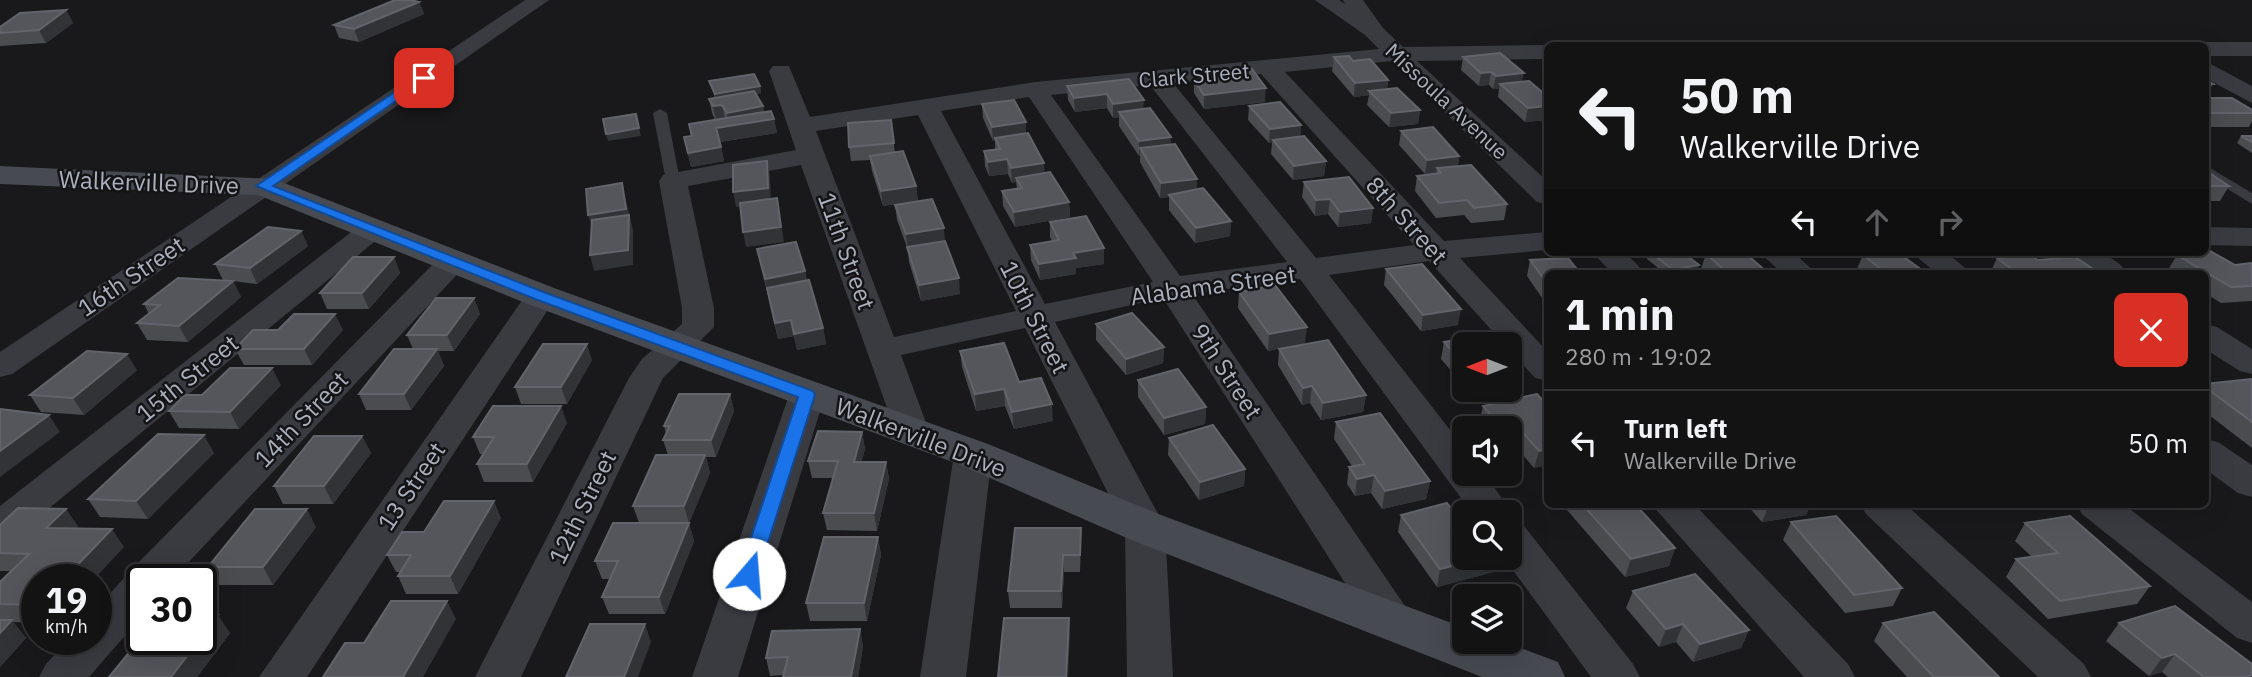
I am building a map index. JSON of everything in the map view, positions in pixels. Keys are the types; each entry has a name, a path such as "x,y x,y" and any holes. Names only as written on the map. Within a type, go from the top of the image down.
{"street":[{"name":"16th Street","path":"0,367 539,0"},
{"path":"1325,0 1376,33"},
{"name":"Missoula Avenue","path":"1353,0 1376,33 1544,193"},
{"path":"2209,49 2252,49"},
{"name":"Clark Street","path":"801,126 1035,89 1398,54 1542,57"},
{"name":"8th Street","path":"1268,68 1544,368"},
{"path":"2209,70 2252,96"},
{"name":"11th Street","path":"781,71 911,431"},
{"path":"1157,78 1310,271 1483,500"},
{"name":"9th Street","path":"1035,89 1172,287 1392,621"},
{"name":"10th Street","path":"926,106 1145,527"},
{"path":"678,347 693,334 700,320 673,181 812,155"},
{"name":"Walkerville Drive","path":"0,176 263,186 541,296 973,454 1145,527 1539,677"},
{"name":"15th Street","path":"0,527 374,228"},
{"path":"2209,236 2252,237"},
{"name":"Alabama Street","path":"883,349 1172,287 1310,271 1435,251 1544,241"},
{"path":"1611,256 1627,270"},
{"path":"1779,256 1797,270"},
{"path":"1932,256 1952,270"},
{"path":"2085,256 2107,270"},
{"name":"14th Street","path":"162,564 454,260"},
{"name":"13 Street","path":"282,677 541,296"},
{"path":"2209,337 2252,364"},
{"name":"12th Street","path":"498,677 646,378 654,366 678,347"},
{"path":"715,677 807,395"},
{"path":"943,677 973,454"},
{"path":"2209,454 2252,484"},
{"path":"1675,508 1832,677"},
{"path":"1884,508 2068,677"},
{"path":"2101,508 2252,626"},
{"path":"1145,527 1150,677"},
{"path":"1522,552 1617,677"},
{"path":"112,620 126,605"},
{"path":"62,677 81,655"}],"lane":[{"path":"660,113 673,181"},
{"path":"2209,172 2252,200"}],"building":[{"path":"395,0 419,2 354,29 334,25"},
{"path":"66,10 39,30 0,33 0,27 20,13"},
{"path":"1500,53 1524,73 1496,76 1491,72 1481,73 1463,57"},
{"path":"1349,56 1353,61 1370,59 1388,80 1355,83 1334,57"},
{"path":"1252,69 1266,88 1204,95 1194,80 1225,77 1222,72"},
{"path":"754,74 760,86 715,94 709,81"},
{"path":"1129,79 1144,100 1113,104 1107,94 1074,98 1067,86"},
{"path":"1529,81 1544,94 1544,106 1528,108 1500,84"},
{"path":"1397,88 1420,110 1391,113 1369,91"},
{"path":"754,91 763,106 727,113 722,105 713,106 709,99"},
{"path":"2209,98 2232,98 2252,110 2252,113 2209,113"},
{"path":"1014,100 1026,122 992,127 982,104"},
{"path":"1280,102 1301,125 1270,129 1249,106"},
{"path":"1150,108 1171,137 1139,141 1119,112"},
{"path":"771,111 774,119 716,128 721,147 688,153 684,137 692,136 689,124"},
{"path":"636,114 639,128 606,134 603,119"},
{"path":"891,120 894,143 849,147 848,123"},
{"path":"1433,127 1459,156 1427,160 1401,131"},
{"path":"1028,133 1044,163 1011,168 1007,159 988,162 984,151 1000,149 995,138"},
{"path":"1304,136 1326,161 1294,166 1273,140"},
{"path":"2241,136 2252,136 2252,142"},
{"path":"1175,144 1197,179 1161,183 1140,148"},
{"path":"903,151 916,186 881,191 870,156"},
{"path":"767,161 768,188 733,192 733,165"},
{"path":"1471,165 1507,204 1474,208 1467,200 1439,203 1417,176 1441,173 1437,168"},
{"path":"1050,172 1069,202 1014,212 1002,191 1022,188 1016,178"},
{"path":"2209,173 2229,186 2209,186"},
{"path":"1349,177 1373,208 1340,212 1330,199 1316,200 1304,182"},
{"path":"622,183 626,209 588,215 586,189"},
{"path":"1203,188 1231,221 1196,228 1169,195"},
{"path":"777,198 781,227 743,232 740,203"},
{"path":"932,199 944,228 906,234 895,205"},
{"path":"629,215 628,250 590,255 592,220"},
{"path":"1086,216 1104,248 1073,253 1076,258 1039,264 1030,245 1059,240 1050,222"},
{"path":"268,227 301,231 250,268 215,264"},
{"path":"945,241 959,278 919,285 907,247"},
{"path":"796,242 805,271 765,279 757,249"},
{"path":"2210,251 2235,265 2252,263 2252,286 2231,287 2209,274 2209,270 2202,270 2179,256 2209,256"},
{"path":"1655,256 1687,256 1699,265 1673,270"},
{"path":"1708,256 1749,256 1765,270 1725,270"},
{"path":"1864,256 1903,256 1922,270 1882,270"},
{"path":"2031,256 2038,260 2075,257 2094,270 2013,270 1997,258"},
{"path":"353,257 394,257 362,293 320,293"},
{"path":"1568,258 1578,270 1544,270 1544,279 1530,260"},
{"path":"1422,264 1461,309 1423,315 1386,269"},
{"path":"178,278 233,281 179,326 137,323 160,305 144,304"},
{"path":"809,280 823,328 794,334 791,320 775,323 767,288"},
{"path":"1275,285 1307,327 1269,334 1239,292"},
{"path":"436,298 474,298 447,335 407,335"},
{"path":"1132,313 1164,347 1126,359 1096,324"},
{"path":"294,314 335,314 304,349 235,349 253,330 278,330"},
{"path":"1328,340 1366,395 1323,403 1312,386 1303,388 1279,349"},
{"path":"1452,341 1452,351 1444,342"},
{"path":"1004,343 1019,382 1041,378 1052,404 1012,412 1004,389 975,394 960,351"},
{"path":"543,344 587,344 561,387 515,387"},
{"path":"394,349 437,349 404,394 359,394"},
{"path":"87,351 127,354 73,398 30,395"},
{"path":"230,368 272,368 230,412 169,411 185,395 202,395"},
{"path":"1178,369 1206,407 1164,418 1138,380"},
{"path":"2252,379 2252,422 2209,390 2209,384"},
{"path":"679,394 730,394 711,440 663,440 670,426 664,426"},
{"path":"1537,394 1544,402 1544,450 1539,451 1522,432 1522,416 1492,416 1483,406 1501,402 1522,402 1522,397"},
{"path":"493,406 561,406 527,464 477,464 494,437 473,437"},
{"path":"0,409 49,415 0,451"},
{"path":"1380,413 1430,481 1385,491 1374,475 1357,479 1349,467 1365,464 1336,422"},
{"path":"1213,425 1245,469 1200,482 1169,438"},
{"path":"818,431 862,432 854,462 886,462 874,513 823,513 838,461 808,461"},
{"path":"158,434 204,435 136,501 88,499"},
{"path":"314,436 362,436 324,486 274,486"},
{"path":"656,455 705,455 684,506 633,506"},
{"path":"444,501 494,501 450,576 398,576 411,555 387,555 402,532 424,532"},
{"path":"1447,503 1452,510 1452,566 1440,569 1401,515"},
{"path":"18,508 66,509 46,528 112,529 78,564 21,564 21,605 0,604 0,582 29,554 0,553 0,525"},
{"path":"1586,508 1639,508 1675,548 1631,559"},
{"path":"255,509 307,509 263,567 217,567 217,564 210,564"},
{"path":"1836,516 1902,588 1854,595 1791,522"},
{"path":"2070,516 2150,586 2060,601 2016,559 2058,553 2025,523"},
{"path":"613,523 689,523 659,597 602,597 618,561 595,561"},
{"path":"1015,528 1081,528 1080,555 1063,555 1061,591 1008,591"},
{"path":"824,537 878,537 864,603 806,603"},
{"path":"1695,574 1749,630 1700,644 1683,624 1666,629 1633,591"},
{"path":"391,601 447,601 403,677 323,677 345,643 364,643"},
{"path":"2175,606 2252,664 2252,675 2204,677 2175,654 2162,658 2119,623"},
{"path":"1934,612 1999,677 1934,677 1883,623"},
{"path":"1004,618 1069,618 1066,677 998,677"},
{"path":"0,620 12,620 0,633"},
{"path":"590,624 645,624 624,677 566,677"},
{"path":"860,629 851,677 783,677 788,657 766,658 772,631"},
{"path":"127,655 188,655 171,677 109,677"}],"route":[{"path":"424,78 263,186 541,296 807,395 749,574"}]}
